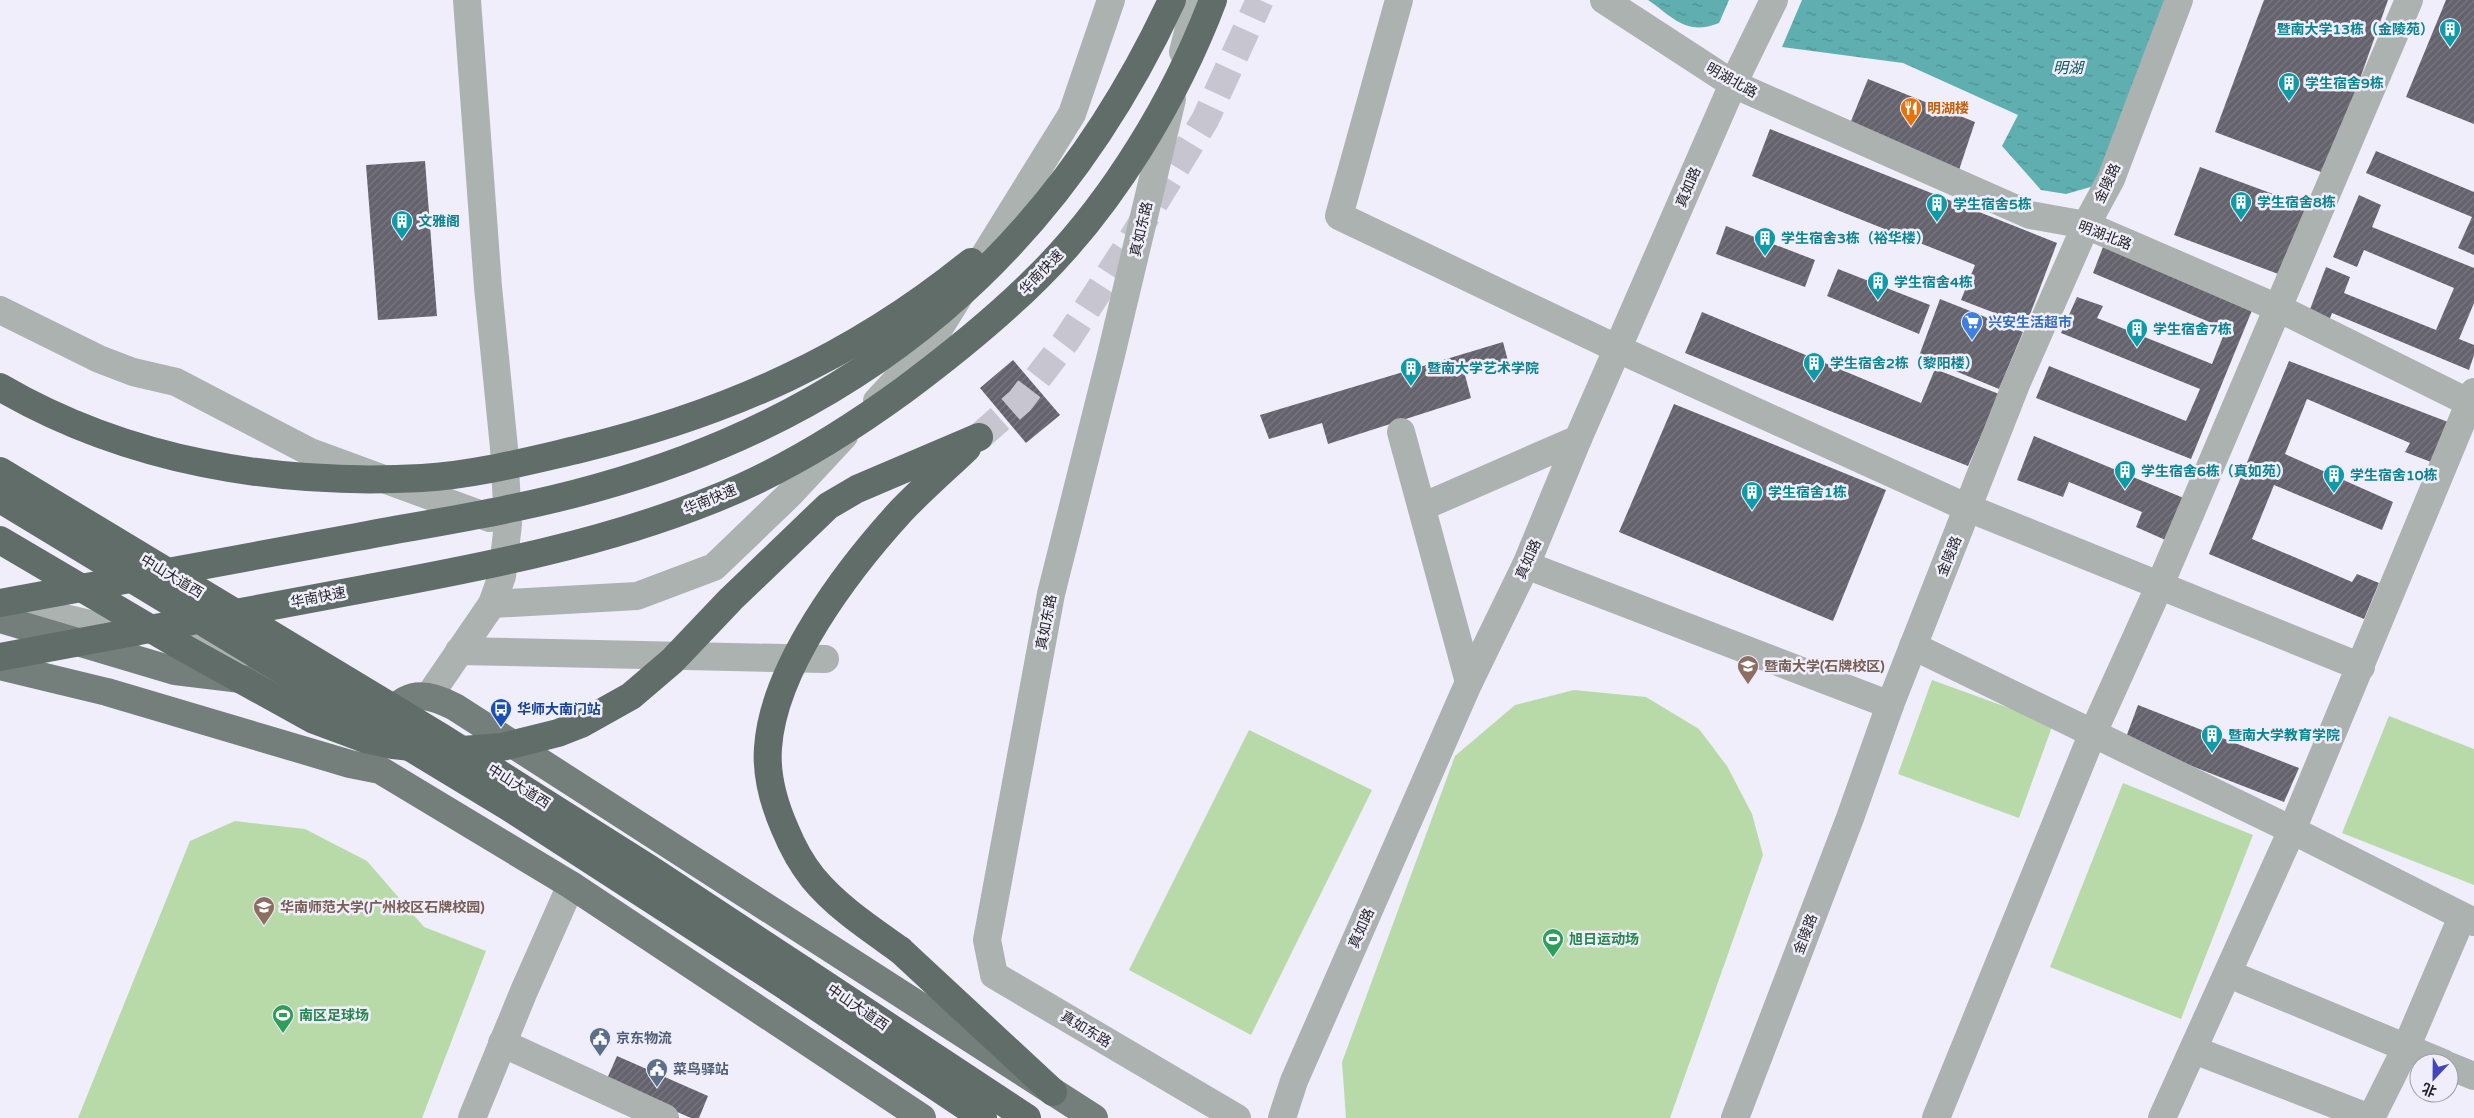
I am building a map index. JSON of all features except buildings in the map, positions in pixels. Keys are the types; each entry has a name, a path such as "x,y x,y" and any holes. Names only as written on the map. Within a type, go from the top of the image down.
{"highway":[{"path":"0,603 550,500 599,488 697,455 779,420 831,391 880,358 963,293 1021,234 1043,209 1102,129 1133,79 1172,0"},
{"name":"华南快速","path":"0,657 540,554 653,522 713,500 801,457 870,414 949,356 991,321 1061,253 1121,174 1161,109 1194,46 1213,0"},
{"path":"0,387 40,409 110,439 172,458 223,467 318,478 359,479 424,478 493,468 579,449 664,426 735,401 780,382 849,348 884,326 1043,209"},
{"path":"0,540 175,643 314,720 365,739 394,745 450,750 502,746 530,742 565,730 631,696 672,661 731,599 828,506 856,489 979,437 902,510 846,579 793,662 775,706 770,726 768,749 773,792 778,814 798,856 812,877 847,912 900,950 1053,1092"},
{"name":"中山大道西","path":"0,471 441,737 650,869 983,1118"},
{"name":"中山大道西","path":"0,499 506,806 1027,1118"}],"main road":[{"path":"0,619 175,671 301,685 367,703 409,702 455,707 1094,1118"},
{"path":"0,666 107,692 350,764 380,770 571,885 922,1118"},
{"path":"380,770 375,744 376,735 409,702"},
{"path":"433,802 431,784 433,770 440,749 460,734 474,730 492,730"}],"street":[{"path":"0,603 409,702 459,651 492,604 502,576 508,524 504,448 488,287 467,0"},
{"path":"492,604 636,596 714,567 783,501 929,345 1072,114 1111,0"},
{"name":"真如东路","path":"1196,0 1111,355 1050,594 987,940 994,975 1237,1118"},
{"path":"1399,0 1339,216 1618,349 1968,508 2159,587 2362,667"},
{"name":"明湖北路","path":"1604,0 1733,84 2030,215 2086,225 2278,308 2472,400"},
{"name":"真如路","path":"1282,1118 1294,1081 1469,682 1526,565 1578,439 1733,84 1774,0"},
{"name":"金陵路","path":"1735,1118 1850,818 1890,705 2016,382 2086,225 2111,179 2179,0"},
{"path":"1938,1118 2092,735 2159,587 2409,0"},
{"path":"0,310 99,360 133,372 176,382 310,452 508,524"},
{"path":"2162,1118 2229,974 2292,830 2362,667 2472,400"},
{"path":"1401,432 1469,682"},
{"path":"1422,507 1578,439"},
{"path":"1526,565 1890,705"},
{"path":"1913,646 2092,735 2292,830 2468,920 2371,1118 2194,1050"},
{"path":"459,651 825,659"},
{"path":"472,1118 502,1043 571,885"},
{"path":"2229,974 2418,1053"},
{"path":"502,1043 665,1118"},
{"path":"2459,1070 2474,1076"}],"green space":[{"path":"1932,680 2053,724 2019,818 1898,774"},
{"name":"旭日运动场","path":"1574,690 1646,697 1699,729 1727,766 1752,814 1763,855 1670,1118 1346,1118 1342,1062 1455,756 1515,705"},
{"path":"2389,716 2474,749 2474,885 2342,833"},
{"path":"1249,730 1372,790 1251,1035 1129,970"},
{"path":"2123,783 2253,835 2181,1019 2050,967"},
{"name":"南区足球场","path":"235,821 305,829 367,861 424,927 486,951 422,1118 78,1118 190,841"}],"water":[{"path":"1648,0 1729,0 1719,23 1698,27 1689,26 1673,19"},
{"name":"明湖","path":"1802,0 2169,0 2094,186 2066,194 2041,190 2002,146 2018,115 1903,63 1782,47"}],"tunnel":[{"path":"979,437 1020,401 1066,341 1131,241 1205,120 1260,0"}],"place":[{"name":"暨南大学13栋（金陵苑）","path":"2450,48"},
{"name":"学生宿舍9栋","path":"2289,102"},
{"name":"明湖楼","path":"1911,127"},
{"name":"学生宿舍8栋","path":"2241,221"},
{"name":"学生宿舍5栋","path":"1937,223"},
{"name":"文雅阁","path":"402,240"},
{"name":"学生宿舍3栋（裕华楼）","path":"1765,257"},
{"name":"学生宿舍4栋","path":"1878,301"},
{"name":"兴安生活超市","path":"1972,341"},
{"name":"学生宿舍7栋","path":"2137,348"},
{"name":"学生宿舍2栋（黎阳楼）","path":"1814,382"},
{"name":"暨南大学艺术学院","path":"1411,387"},
{"name":"学生宿舍6栋（真如苑）","path":"2125,490"},
{"name":"学生宿舍10栋","path":"2334,494"},
{"name":"学生宿舍1栋","path":"1752,511"},
{"name":"暨南大学(石牌校区)","path":"1748,685"},
{"name":"华师大南门站","path":"501,728"},
{"name":"暨南大学教育学院","path":"2212,754"},
{"name":"华南师范大学(广州校区石牌校园)","path":"264,926"},
{"name":"旭日运动场","path":"1553,958"},
{"name":"南区足球场","path":"283,1034"},
{"name":"京东物流","path":"600,1057"},
{"name":"菜鸟驿站","path":"657,1088"}]}
